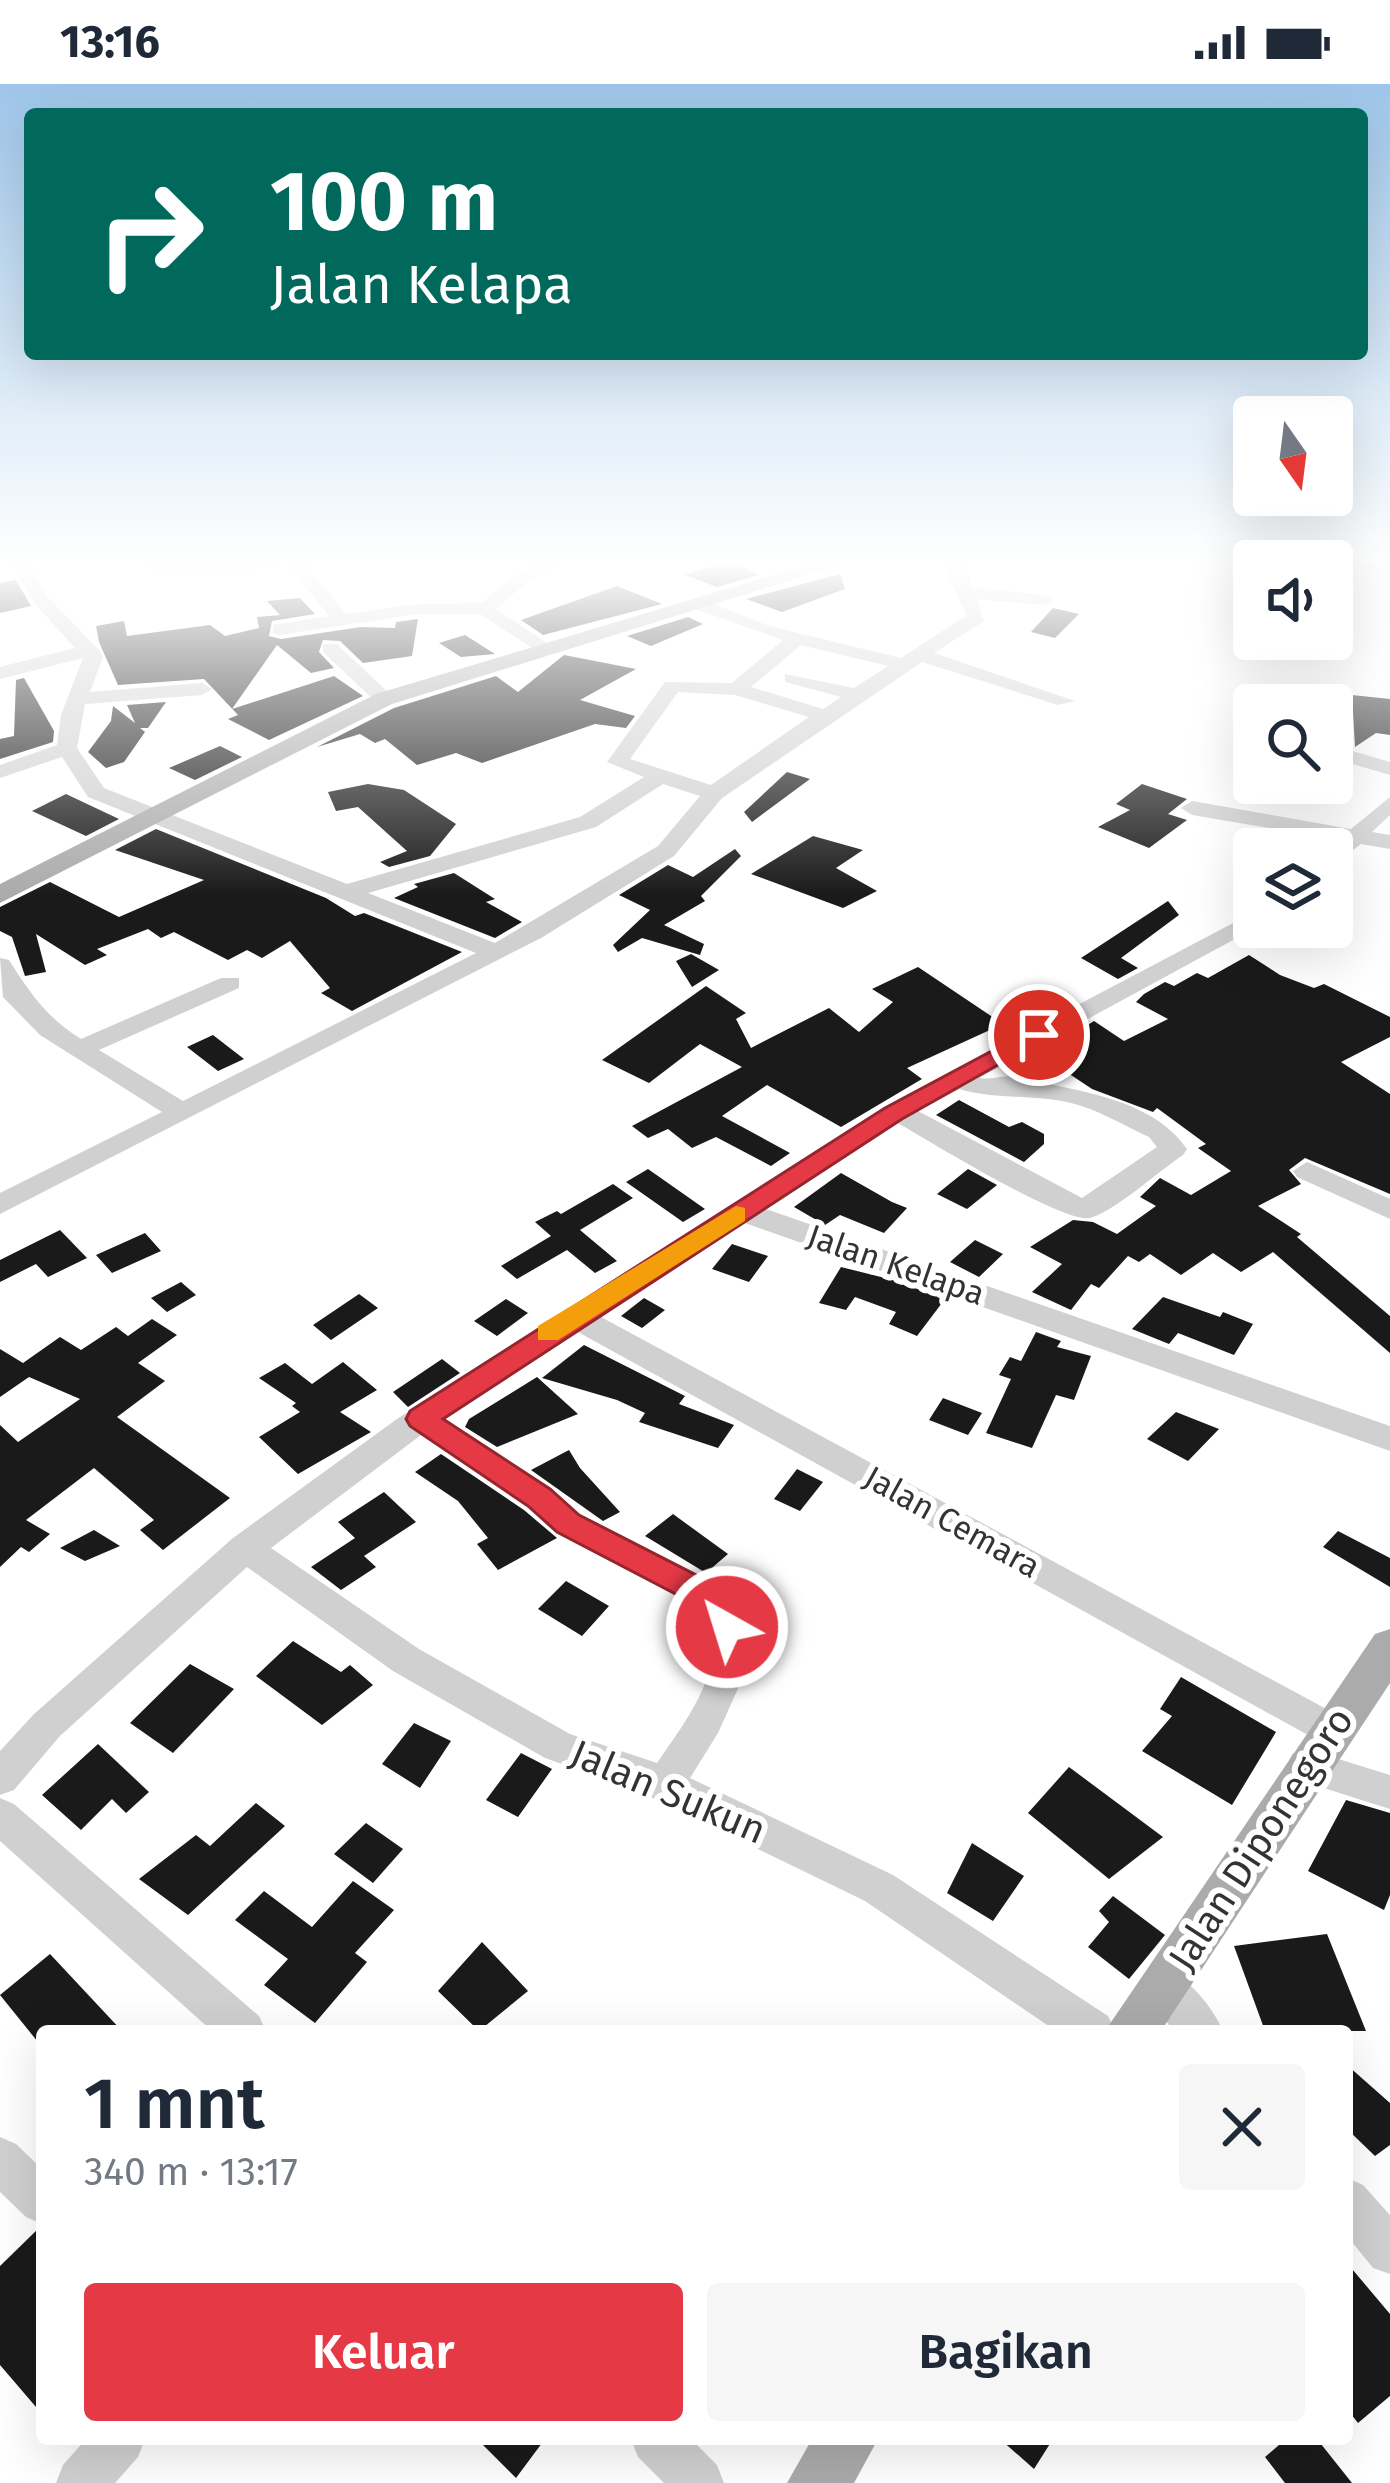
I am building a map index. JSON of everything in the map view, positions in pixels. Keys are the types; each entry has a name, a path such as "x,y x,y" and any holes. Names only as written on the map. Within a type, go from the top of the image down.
{"main road":[{"path":"0,895 384,699 473,671"},
{"name":"Jalan Diponegoro","path":"1136,2025 1390,1647"},
{"path":"818,2483 844,2445"}],"street":[{"path":"90,671 67,748 96,791 150,818 498,952"},
{"path":"354,671 384,699"},
{"path":"736,689 758,671"},
{"path":"0,1204 498,952 666,851 714,794 892,671"},
{"path":"954,671 1065,701"},
{"path":"792,678 857,695"},
{"path":"714,794 617,762 666,691 683,683 736,689 826,716"},
{"path":"79,699 202,688"},
{"path":"0,772 67,748"},
{"path":"1353,758 1390,770"},
{"path":"346,892 588,821 661,776"},
{"path":"1353,840 1390,803"},
{"path":"1192,808 1360,833 1390,842"},
{"path":"0,1778 47,1725 245,1548 421,1419 898,1111 1233,930"},
{"path":"0,965 20,1001 49,1030 184,1114"},
{"path":"79,1049 230,983"},
{"path":"898,1111 996,1168 1084,1210 1173,1149 1159,1131 1076,1095 1026,1091 1011,1084 984,1088 956,1080"},
{"path":"1307,1171 1390,1210"},
{"name":"Jalan Kelapa","path":"741,1211 1390,1439"},
{"name":"Jalan Cemara","path":"574,1316 1390,1792"},
{"path":"421,1419 539,1497 568,1523 722,1603 730,1616 729,1665 710,1712 665,1784"},
{"name":"Jalan Sukun","path":"245,1548 406,1660 558,1746 665,1784 879,1888 1084,2025"},
{"path":"0,1816 237,2025"},
{"path":"1164,1988 1196,2025"},
{"path":"0,2160 36,2195"},
{"path":"80,2483 114,2445"},
{"path":"662,2445 699,2483"}],"building":[{"path":"112,671 259,671 232,709 204,679 118,685"},
{"path":"544,671 632,671 580,700 635,716 626,728 595,724 482,763 456,753 417,765 385,739 375,743 360,734 317,747 394,708 496,676 518,692"},
{"path":"334,676 363,696 269,740 228,719 238,715 232,709"},
{"path":"24,678 54,731 53,742 0,759 0,739 14,736 16,680"},
{"path":"1353,695 1390,699 1390,735 1376,733 1355,747"},
{"path":"166,702 148,728 140,728 145,732 124,762 106,768 88,752 111,721 113,706 135,723 127,705"},
{"path":"220,746 242,757 195,780 169,768"},
{"path":"787,772 810,779 752,822 744,812"},
{"path":"368,784 404,790 456,824 430,856 389,867 380,862 407,851 358,807 336,811 328,792"},
{"path":"1142,784 1187,799 1168,814 1187,820 1149,848 1098,827 1130,810 1116,804"},
{"path":"66,794 119,819 86,836 32,811"},
{"path":"156,829 326,898 355,916 364,913 462,952 352,1011 321,993 330,988 290,941 262,958 247,950 228,960 174,932 161,938 148,929 97,949 107,955 85,965 36,934 46,972 25,976 12,937 0,931 0,907 50,882 119,917 204,880 115,850"},
{"path":"813,836 863,850 836,868 877,891 843,908 751,874"},
{"path":"735,849 741,856 701,896 705,901 664,925 704,944 700,955 642,938 618,952 613,945 650,910 619,895 668,865 693,877"},
{"path":"454,873 495,899 486,902 522,922 495,938 394,898 418,887 414,884"},
{"path":"1168,901 1179,915 1121,958 1138,968 1118,979 1081,958"},
{"path":"691,954 719,970 692,987 676,961"},
{"path":"1249,955 1280,975 1314,988 1324,984 1390,1017 1390,1037 1341,1062 1390,1094 1390,1194 1305,1158 1289,1170 1301,1184 1258,1206 1301,1234 1297,1237 1390,1316 1390,1353 1273,1252 1241,1272 1213,1253 1181,1275 1150,1254 1139,1262 1128,1256 1099,1288 1091,1284 1071,1310 1032,1292 1062,1264 1030,1247 1073,1220 1093,1222 1117,1234 1156,1206 1140,1197 1160,1178 1191,1195 1231,1171 1198,1148 1206,1144 1157,1108 1153,1112 1092,1089 1068,1073 1056,1081 1014,1072 1094,1021 1124,1041 1168,1019 1136,1002 1144,994 1165,982 1174,986 1197,973 1208,978"},
{"path":"918,967 1003,1024 907,1068 922,1079 841,1127 767,1085 722,1116 790,1153 771,1166 716,1137 692,1148 668,1129 648,1138 632,1126 742,1067 700,1044 649,1083 602,1060 706,986 746,1013 736,1019 751,1048 829,1008 859,1032 893,1002 872,989"},
{"path":"1039,999 1059,1010 1023,1029 1004,1017"},
{"path":"213,1035 244,1059 218,1071 187,1047"},
{"path":"959,1100 1009,1127 1022,1122 1044,1134 1044,1144 1024,1162 936,1115"},
{"path":"648,1169 705,1209 683,1222 626,1182"},
{"path":"968,1169 997,1185 967,1209 937,1194"},
{"path":"841,1173 907,1208 884,1233 840,1215 825,1225 794,1207"},
{"path":"613,1184 633,1198 580,1230 617,1261 595,1273 567,1250 517,1279 501,1266 551,1236 535,1222 557,1211 561,1214"},
{"path":"60,1230 87,1258 48,1277 36,1264 0,1282 0,1260"},
{"path":"145,1233 161,1251 112,1273 96,1255"},
{"path":"975,1240 1003,1254 979,1277 950,1262"},
{"path":"732,1244 768,1256 749,1282 712,1269"},
{"path":"841,1267 945,1299 917,1336 889,1324 896,1312 855,1297 846,1310 819,1303"},
{"path":"181,1282 196,1295 167,1312 151,1298"},
{"path":"359,1294 378,1308 331,1340 313,1325"},
{"path":"1163,1297 1253,1324 1234,1355 1178,1333 1169,1344 1132,1329"},
{"path":"644,1298 665,1310 642,1328 621,1316"},
{"path":"506,1299 528,1313 497,1336 474,1321"},
{"path":"152,1319 177,1335 138,1363 165,1381 117,1417 230,1498 163,1550 140,1530 154,1520 94,1468 26,1520 50,1534 29,1552 21,1547 0,1567 0,1425 18,1442 80,1399 29,1377 0,1397 0,1349 23,1363 60,1337 81,1350 116,1327 128,1336"},
{"path":"1036,1332 1061,1341 1057,1347 1091,1356 1074,1400 1056,1395 1032,1448 986,1433 1011,1379 999,1375 1010,1357 1021,1361"},
{"path":"584,1345 685,1396 679,1404 734,1425 718,1448 639,1422 645,1413 617,1400 542,1378"},
{"path":"442,1359 460,1373 408,1407 393,1392"},
{"path":"343,1362 377,1390 340,1412 371,1432 298,1474 259,1437 300,1412 292,1406 296,1403 259,1378 285,1363 312,1384"},
{"path":"537,1377 578,1414 497,1447 465,1427 469,1419"},
{"path":"943,1398 982,1413 968,1435 929,1420"},
{"path":"1176,1412 1219,1429 1188,1461 1147,1439"},
{"path":"569,1450 620,1512 603,1521 531,1470"},
{"path":"441,1454 557,1538 498,1570 477,1544 488,1538 458,1501 415,1472"},
{"path":"797,1469 823,1482 800,1511 774,1499"},
{"path":"384,1492 416,1522 364,1556 376,1567 341,1590 311,1567 355,1538 338,1522"},
{"path":"673,1514 728,1554 706,1573 645,1536"},
{"path":"94,1530 120,1546 85,1561 60,1548"},
{"path":"1338,1531 1390,1558 1390,1587 1323,1547"},
{"path":"566,1581 609,1606 582,1636 538,1609"},
{"path":"293,1641 341,1672 350,1665 373,1685 322,1725 256,1676"},
{"path":"190,1664 234,1689 173,1753 130,1723"},
{"path":"1181,1677 1276,1732 1232,1805 1142,1751 1172,1716 1160,1709"},
{"path":"414,1723 451,1741 420,1788 382,1764"},
{"path":"98,1744 149,1792 126,1813 112,1799 81,1830 42,1795"},
{"path":"521,1753 552,1769 518,1817 486,1800"},
{"path":"1069,1767 1163,1837 1109,1879 1028,1813"},
{"path":"1346,1800 1390,1813 1390,1895 1384,1910 1308,1871"},
{"path":"256,1803 285,1826 188,1915 139,1879 196,1835 210,1846"},
{"path":"366,1823 403,1849 373,1883 334,1854"},
{"path":"972,1843 1024,1876 993,1921 947,1893"},
{"path":"353,1881 394,1910 355,1953 367,1962 315,2023 264,1985 288,1959 235,1920 264,1891 312,1927"},
{"path":"1113,1896 1165,1935 1129,1979 1088,1947 1109,1922 1099,1911"},
{"path":"1327,1934 1366,2031 1353,2031 1353,2025 1263,2025 1234,1946"},
{"path":"482,1942 528,1991 486,2025 473,2025 438,1991"},
{"path":"50,1954 116,2025 36,2025 36,2040 0,1995"},
{"path":"1353,2070 1390,2103 1390,2145 1375,2156 1353,2135"},
{"path":"36,2231 36,2407 0,2365 0,2266"},
{"path":"1353,2270 1390,2314 1390,2396 1358,2423 1353,2417"},
{"path":"483,2445 541,2445 516,2478"},
{"path":"1007,2445 1049,2445 1034,2469"},
{"path":"1279,2445 1322,2445 1352,2483 1285,2483 1265,2457"}],"slow traffic":[{"path":"548,1333 736,1214"}],"route":[{"path":"727,1627 730,1616 722,1603 568,1523 539,1497 421,1419 893,1114 1039,1035"}]}
